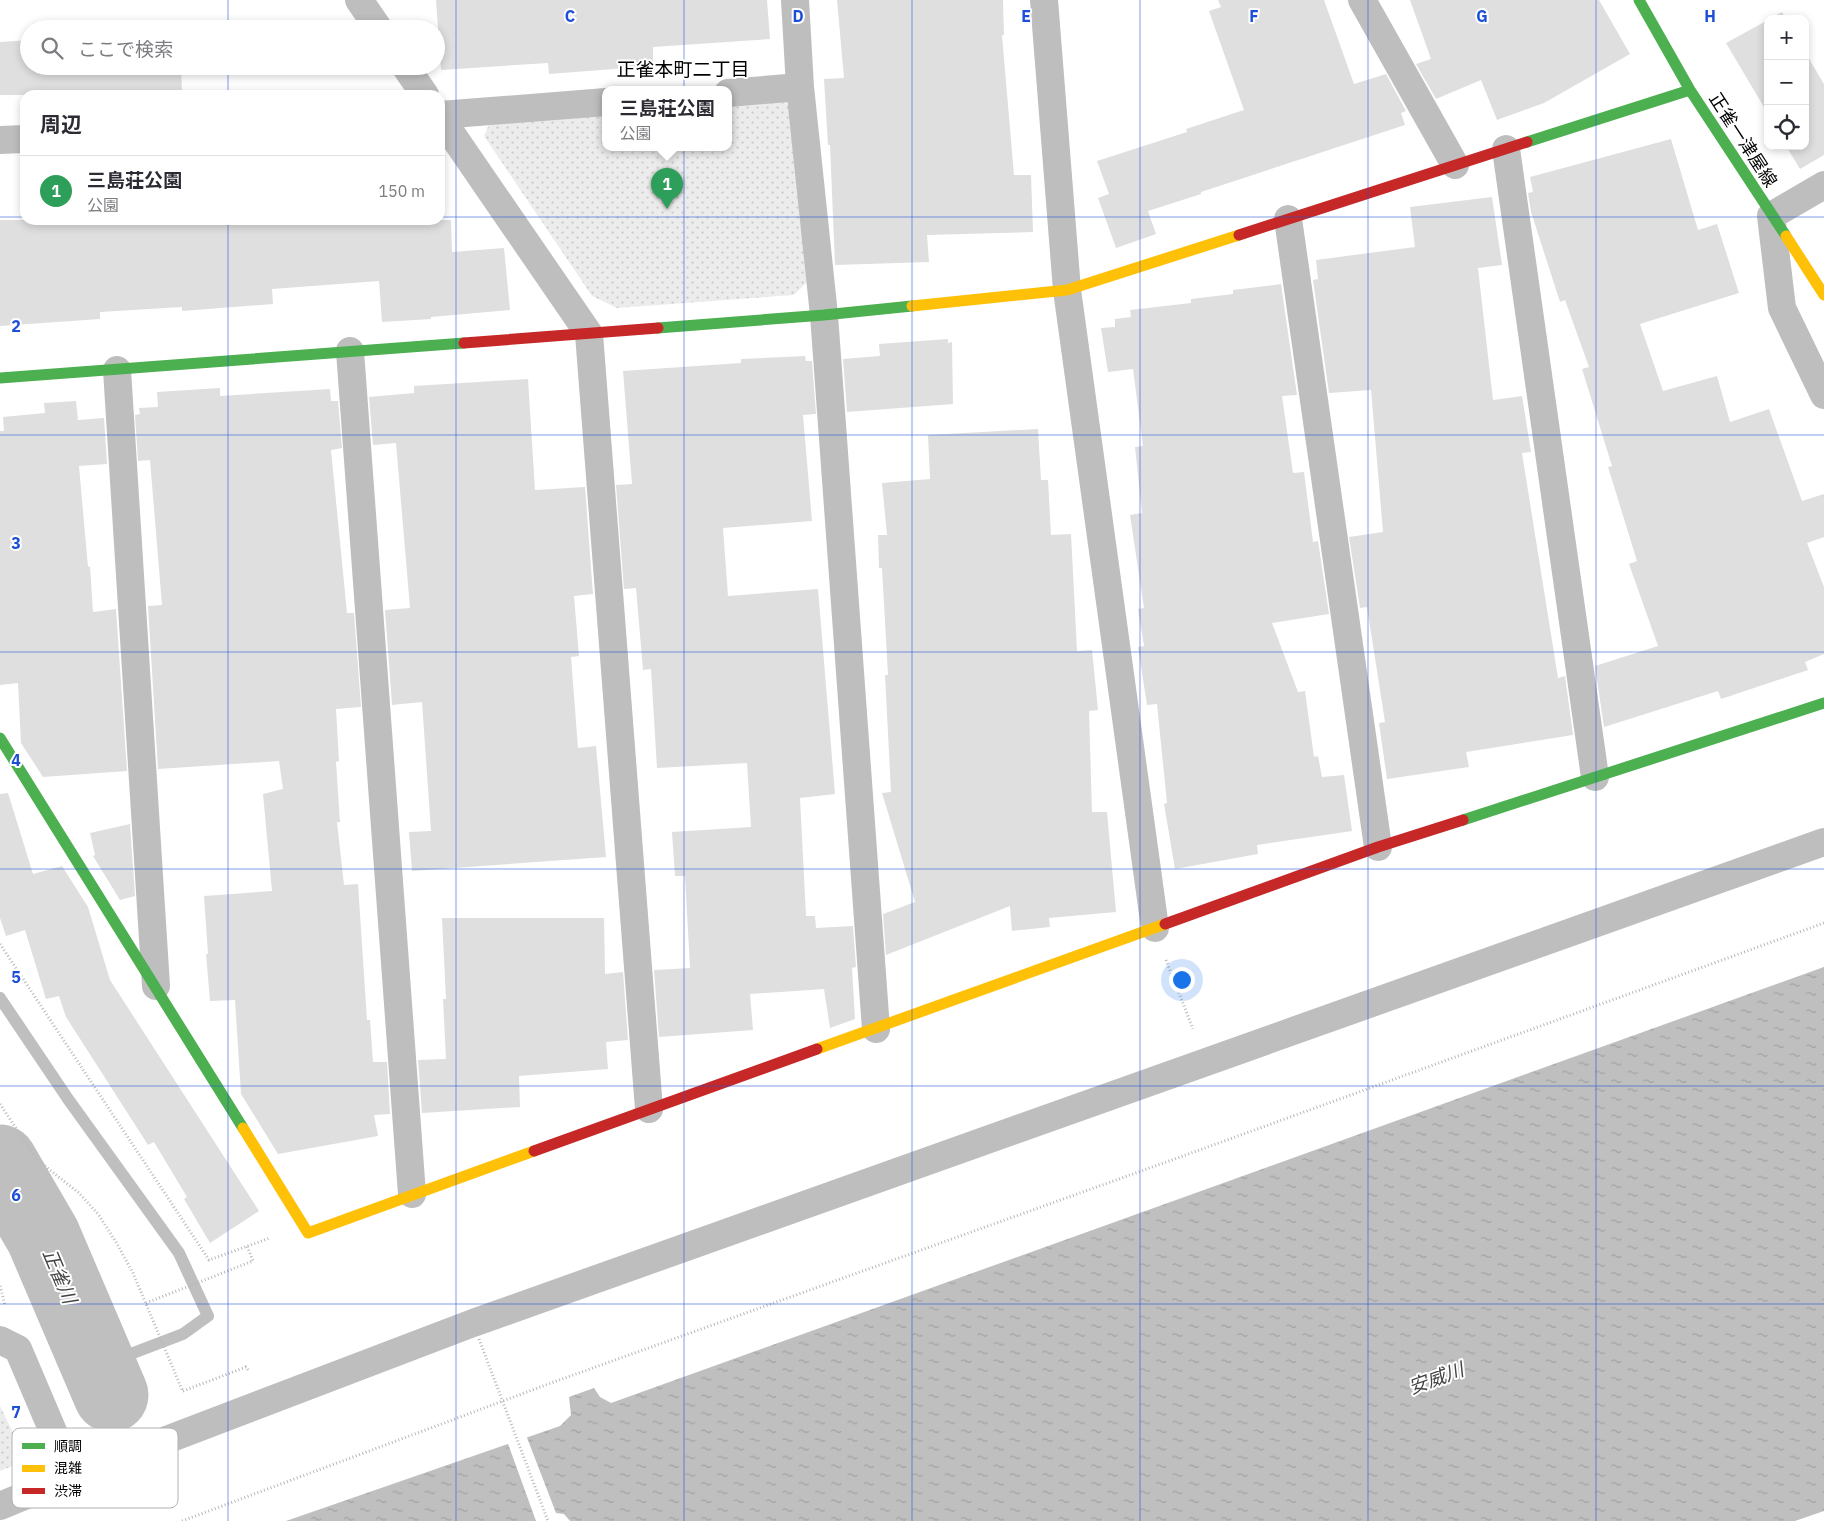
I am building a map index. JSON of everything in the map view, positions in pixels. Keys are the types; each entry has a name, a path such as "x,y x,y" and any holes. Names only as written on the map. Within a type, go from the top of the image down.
{"street":[{"path":"359,0 373,20"},
{"path":"795,0 800,87 824,315 876,1029"},
{"path":"1044,0 1067,290 1155,928"},
{"path":"1362,0 1455,165"},
{"name":"正雀一津屋線","path":"1639,0 1690,90 1824,296"},
{"path":"411,75 422,90"},
{"path":"732,93 800,87"},
{"path":"0,378 824,315 1067,290 1690,90"},
{"path":"445,116 602,102"},
{"path":"445,123 589,334 649,1109"},
{"path":"0,140 20,139"},
{"path":"1506,149 1595,777"},
{"path":"1824,184 1771,216 1782,308 1824,395"},
{"path":"1288,219 1378,847"},
{"path":"350,351 412,1194"},
{"path":"118,370 156,986"},
{"path":"0,738 308,1233 1378,847 1824,703"},
{"path":"178,1436 473,1323 1824,842"},
{"path":"0,1340 18,1349 52,1428"},
{"path":"0,1506 12,1501"}],"path":[{"path":"182,1521 560,1379 1164,1163 1824,923"},
{"path":"0,944 209,1260 303,1225"},
{"path":"0,1104 36,1158 79,1193 98,1214 133,1273 186,1397"},
{"path":"146,1303 253,1261 247,1246"},
{"path":"479,1339 548,1521"}],"shaded area":[{"path":"786,102 794,120 808,281 794,295 617,308 592,296 484,136 490,122 602,114 602,151 732,151 732,106"},
{"path":"0,1406 12,1431 12,1466 0,1471"}],"water":[{"name":"安威川","path":"1824,967 1824,1511 1795,1521 286,1521 560,1426 571,1415 569,1397 594,1388 600,1397 611,1403"}],"pier":[{"path":"526,1435 556,1513 564,1514 570,1521 536,1521 507,1441"}],"building":[{"path":"436,0 767,0 770,39 653,47 653,66 549,74 548,63 445,70 445,20 437,20"},
{"path":"837,0 1003,0 1004,35 1002,35 1014,175 1031,175 1033,232 927,235 929,262 835,265 830,145 828,145 824,79 844,78"},
{"path":"1218,0 1324,0 1354,84 1386,74 1406,111 1401,113 1405,125 1148,211 1156,234 1116,248 1098,198 1109,194 1097,161 1187,132 1186,129 1244,110 1209,11 1221,7"},
{"path":"1410,0 1599,0 1630,54 1544,103 1497,120 1481,80 1436,99 1416,64 1431,59"},
{"path":"1764,22 1764,107 1726,43"},
{"path":"20,41 20,75 181,75 182,90 20,90 20,95 0,95 0,42"},
{"path":"1809,59 1824,84 1824,155 1800,169 1788,150 1809,150"},
{"path":"1671,139 1698,230 1717,224 1739,293 1640,324 1663,391 1717,376 1730,422 1769,409 1802,501 1824,494 1824,537 1807,543 1824,587 1824,654 1805,662 1808,670 1721,699 1718,691 1604,727 1595,666 1658,646 1629,564 1637,561 1608,467 1612,466 1582,369 1589,367 1565,300 1560,302 1531,212 1528,193 1533,192 1530,177"},
{"path":"1492,197 1502,265 1478,268 1493,400 1522,396 1531,452 1522,453 1558,678 1565,676 1573,735 1466,752 1469,767 1387,779 1379,723 1385,722 1367,607 1360,608 1349,537 1383,532 1371,390 1329,393 1313,280 1318,279 1316,260 1415,247 1410,207"},
{"path":"0,220 20,220 20,225 445,225 445,220 451,220 452,252 504,248 510,310 431,317 431,319 382,322 379,281 272,289 273,304 182,311 182,307 100,312 100,319 0,326"},
{"path":"1281,284 1297,395 1282,396 1293,473 1304,472 1313,542 1318,541 1329,614 1272,623 1298,692 1305,691 1314,757 1318,756 1322,777 1344,775 1352,831 1257,845 1258,854 1175,869 1164,804 1167,803 1157,704 1147,705 1138,647 1144,646 1138,609 1144,608 1130,515 1142,513 1135,447 1143,446 1133,369 1108,372 1101,328 1115,327 1115,319 1131,317 1130,310 1191,303 1191,299 1233,294 1233,290"},
{"path":"948,339 948,343 952,342 953,404 847,412 843,359 880,356 879,344"},
{"path":"805,356 806,361 812,361 816,414 803,415 812,521 723,528 728,596 818,589 835,794 800,798 806,916 815,916 816,928 853,926 856,967 852,968 855,1019 830,1028 824,989 750,994 753,1030 659,1037 654,970 690,968 685,876 675,876 672,832 751,827 747,763 657,768 651,669 643,670 636,588 624,589 616,485 632,484 623,371 741,363 741,359"},
{"path":"528,379 535,490 585,487 593,594 574,596 579,656 571,657 578,748 596,746 606,857 412,871 409,832 431,831 422,702 392,705 385,610 410,608 396,443 373,445 369,397 414,393 414,386"},
{"path":"220,388 220,396 330,389 331,401 338,401 342,448 331,450 347,613 354,613 361,707 336,709 339,761 336,762 340,822 337,822 344,885 358,884 367,1020 370,1020 373,1062 387,1062 390,1114 374,1115 378,1136 278,1154 241,1094 235,1000 210,1001 204,896 272,891 263,794 283,789 279,761 158,769 148,606 162,605 150,460 138,461 135,415 140,414 139,408 158,407 157,392"},
{"path":"76,401 78,420 104,418 107,464 79,466 93,612 116,609 127,771 43,777 21,743 18,683 0,685 0,431 4,431 3,417 45,413 44,403"},
{"path":"1038,429 1041,480 1048,480 1051,535 1071,534 1077,651 1092,650 1098,710 1089,711 1092,812 1107,812 1116,912 1049,918 1050,927 1012,931 1010,906 886,955 883,914 915,902 882,793 891,792 885,675 888,675 882,568 879,568 878,535 887,535 882,483 930,479 928,435"},
{"path":"8,793 33,874 62,866 88,907 110,980 259,1211 210,1243 184,1199 187,1197 154,1142 148,1145 66,1017 59,996 46,999 25,930 6,936 0,918 0,794"},
{"path":"130,824 135,896 120,900 93,856 95,855 90,833"},
{"path":"442,918 604,918 605,974 623,972 628,1040 606,1042 608,1069 519,1076 520,1107 422,1113 418,1060 446,1059 443,999 446,999"}],"waterway":[{"path":"0,998 68,1099 179,1253 208,1316 183,1334 99,1366"},
{"name":"正雀川","path":"0,1162 43,1236 111,1395"}],"traffic: fast":[{"path":"1639,0 1690,90 1786,236"},
{"path":"1527,142 1690,90"},
{"path":"658,328 912,306"},
{"path":"0,378 464,343"},
{"path":"1463,820 1824,703"},
{"path":"0,738 243,1128"}],"traffic: slow":[{"path":"912,306 1067,290 1239,235"},
{"path":"1786,236 1824,295"},
{"path":"817,1049 1165,924"},
{"path":"243,1128 308,1233 534,1151"}],"traffic: jam":[{"path":"1239,235 1527,142"},
{"path":"464,343 658,328"},
{"path":"1165,924 1378,847 1463,820"},
{"path":"534,1151 817,1049"}],"place":[{"name":"三島荘公園","path":"667,209"}],"district":[{"name":"正雀本町二丁目","path":"683,69"}]}
